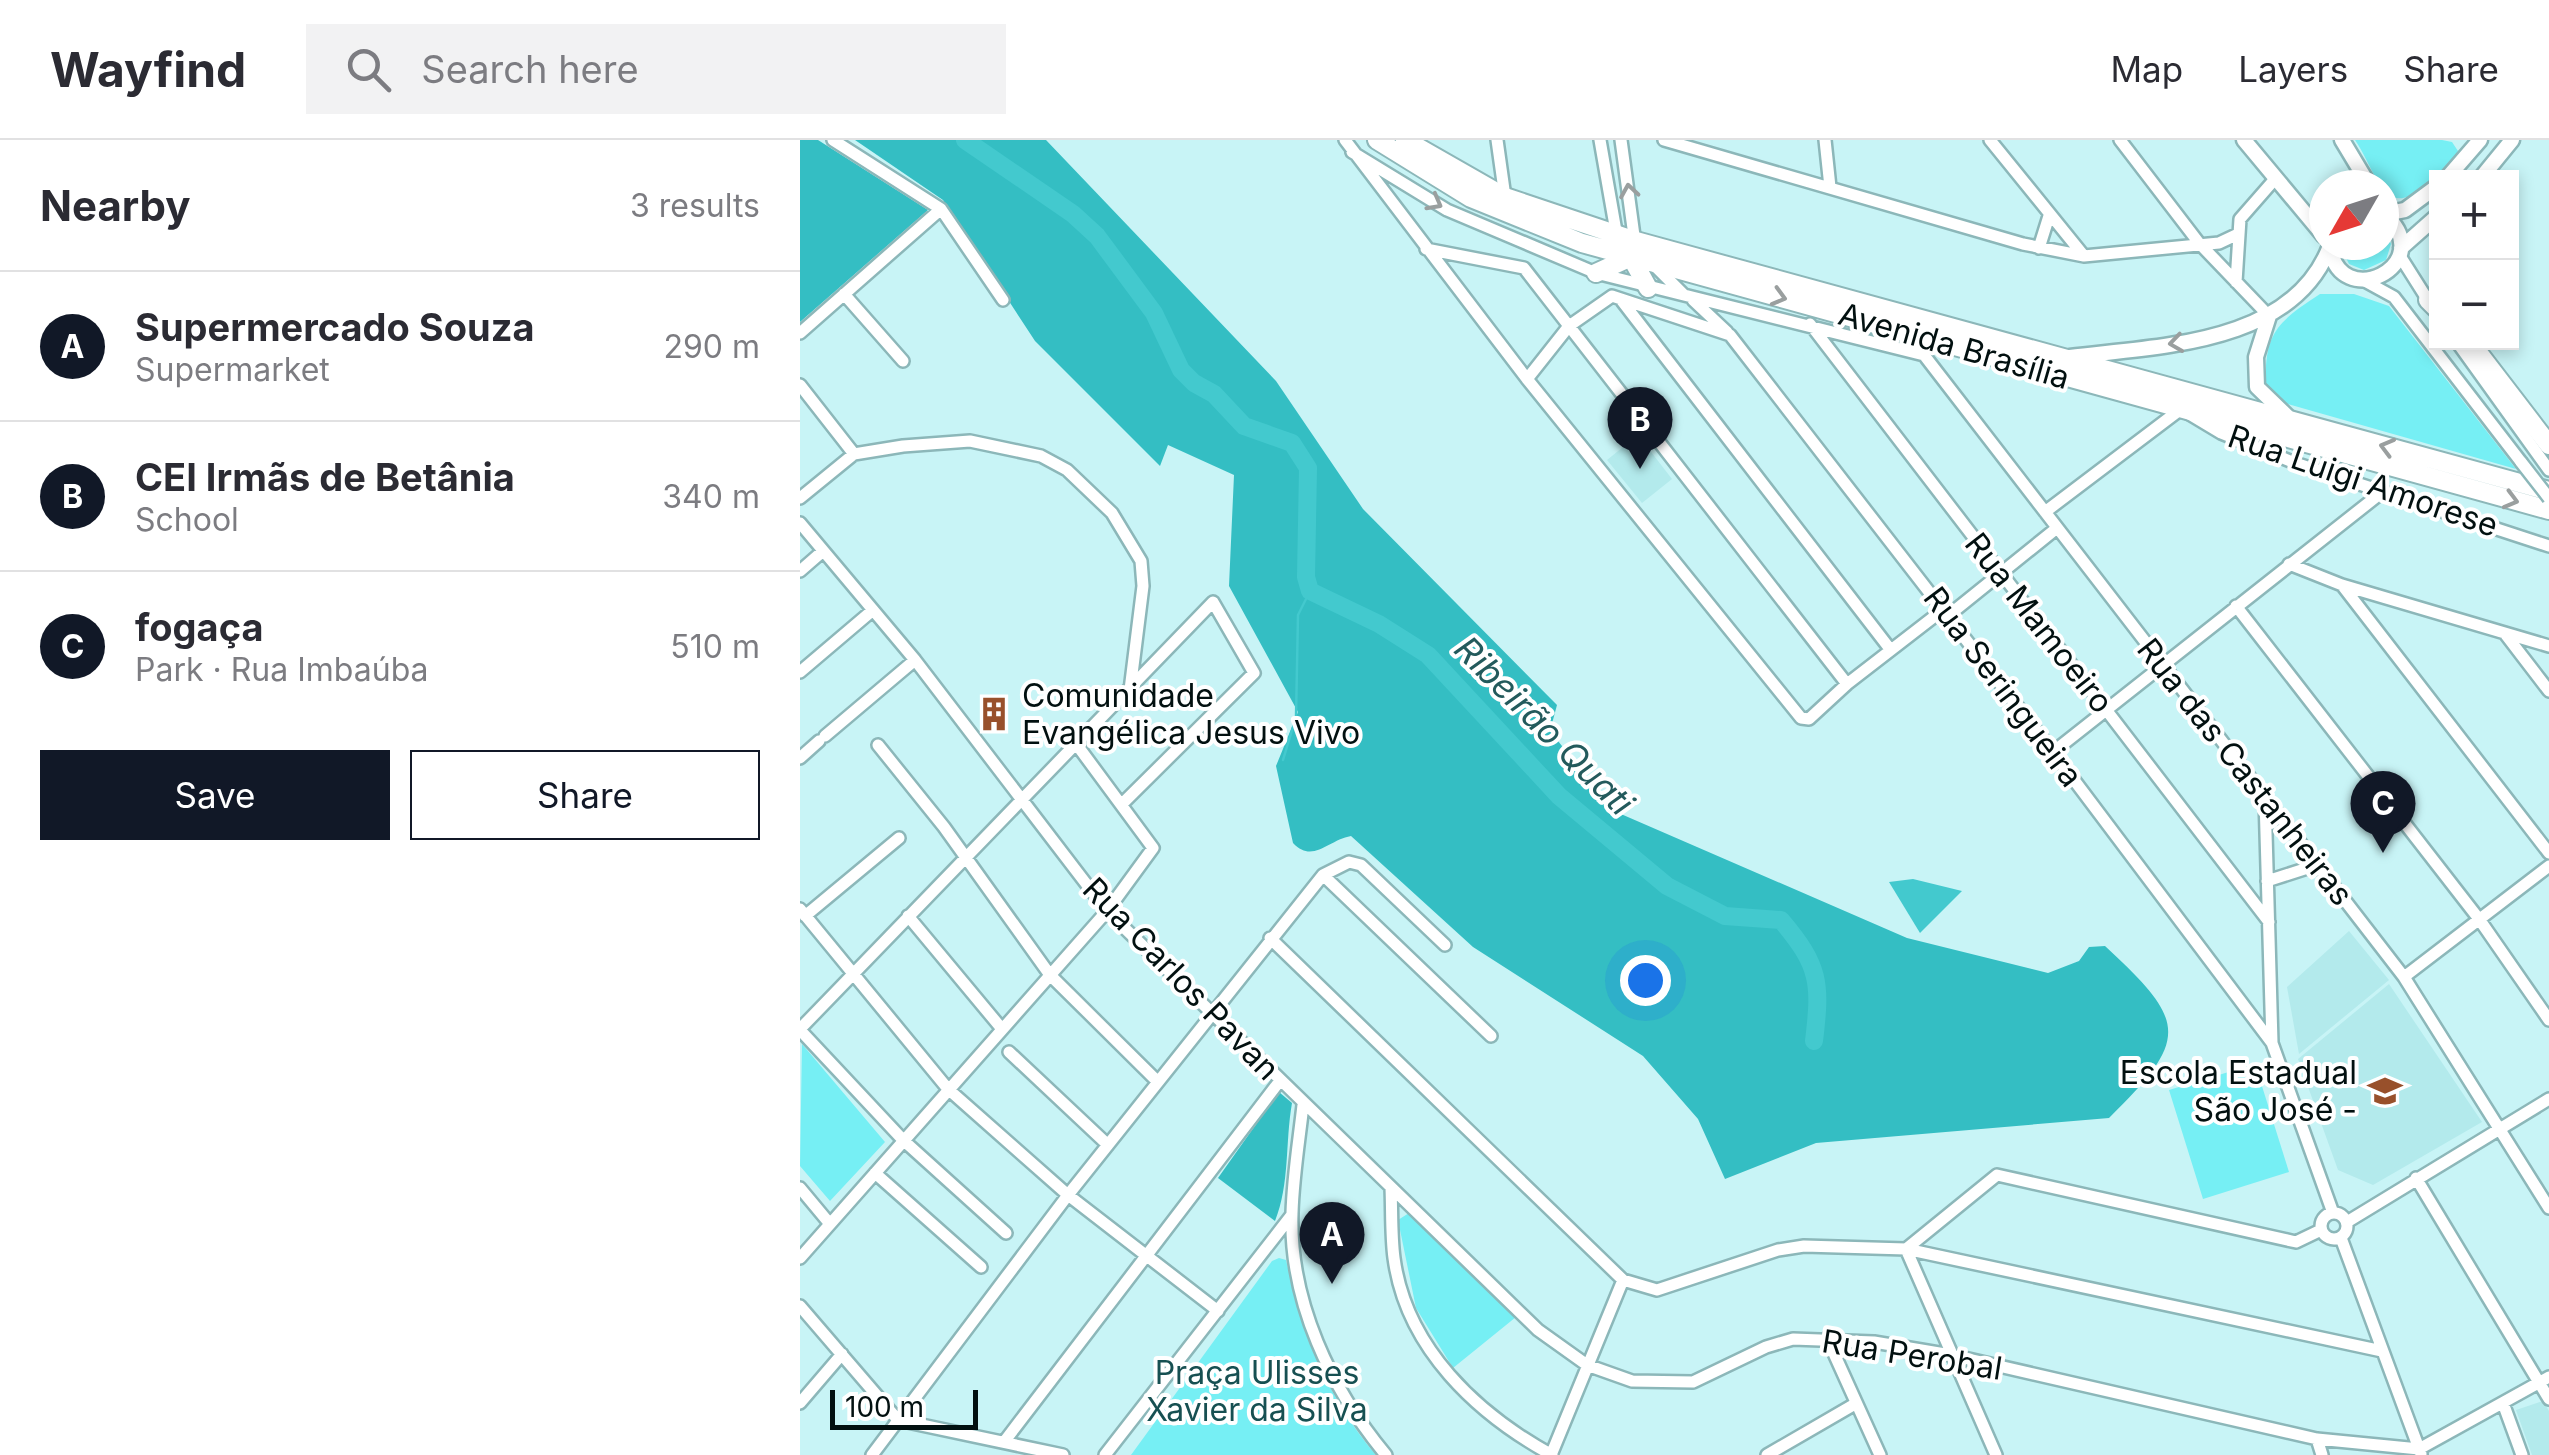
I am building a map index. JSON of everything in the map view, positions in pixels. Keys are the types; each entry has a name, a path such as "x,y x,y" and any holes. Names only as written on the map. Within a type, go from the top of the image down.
{"highway":[{"name":"Avenida Brasília","path":"1377,140 1442,182 1506,214 2063,358 2549,495"},
{"name":"Avenida Brasília","path":"1405,140 1504,196 1616,235 1651,262 2549,510"},
{"path":"1596,273 1634,249 1648,288"},
{"path":"2475,350 2547,459"}],"main road":[{"path":"2244,140 2309,219"},
{"path":"2342,140 2360,170"},
{"path":"2454,170 2480,140"},
{"path":"2488,170 2512,140"},
{"path":"2399,211 2429,192"},
{"path":"2312,281 2386,274 2400,252 2429,223"},
{"path":"2399,232 2400,252"},
{"path":"2063,358 2197,340 2269,316 2312,281 2323,260"},
{"path":"2334,260 2358,279"},
{"path":"2269,316 2256,356 2257,386 2280,412 2305,426"}],"street":[{"path":"833,140 941,210 1002,300"},
{"path":"1345,140 1527,379 1801,718 1809,719 1890,649 2000,574 2057,528"},
{"path":"1497,140 1504,196"},
{"path":"1600,140 1616,235"},
{"path":"1621,140 1634,249"},
{"path":"1664,140 2039,248 2084,256 2219,243 2236,235"},
{"path":"1721,140 1724,157"},
{"path":"1825,140 1830,187"},
{"path":"1990,140 2084,256"},
{"path":"2120,140 2199,243 2269,316"},
{"name":"Avenida Brasília","path":"1352,152 1448,210 1596,273 1918,352"},
{"path":"2236,282 2240,219 2254,198 2275,180"},
{"path":"800,332 941,210"},
{"path":"2039,248 2048,216"},
{"path":"1425,248 1524,268 1846,684"},
{"path":"2400,252 2429,299"},
{"name":"Rua Seringueira","path":"1651,262 1671,286 1730,335 2054,752 2272,1044"},
{"path":"2358,279 2394,296 2549,495"},
{"path":"844,294 903,361"},
{"path":"1527,379 1569,326 1612,296 1730,335"},
{"path":"1622,301 1890,649"},
{"name":"Rua Mamoeiro","path":"1810,324 2269,922"},
{"path":"2464,350 2547,459"},
{"name":"Rua das Castanheiras","path":"1918,352 2404,977 2549,1208"},
{"path":"800,385 854,454"},
{"path":"2045,512 2181,409"},
{"name":"Rua Luigi Amorese","path":"2181,409 2221,434 2381,493 2549,546"},
{"path":"800,498 854,454 970,441 1041,456 1067,470 1112,513 1141,561 1143,586 1130,690"},
{"path":"2054,752 2381,493"},
{"name":"Rua Carlos Pavan","path":"800,522 914,660 1106,910 1303,1105"},
{"path":"800,571 823,551"},
{"path":"2289,564 2342,585 2549,646"},
{"path":"2342,585 2549,852"},
{"path":"1006,1234 902,1140 800,1030 1213,602 1254,672 1122,804"},
{"path":"2236,606 2479,919 2549,1020"},
{"path":"800,672 874,610"},
{"path":"2505,633 2549,691"},
{"path":"800,758 914,660"},
{"path":"878,745 944,827 1050,975 1158,1082"},
{"path":"800,1258 1106,910 1153,848 1076,745"},
{"path":"2265,798 2272,1044 2332,1213 2347,1222"},
{"path":"899,838 803,912 948,1088 1068,1195 1218,1310"},
{"path":"872,1455 1068,1195 1270,938 1327,872 1350,862 1361,865 1445,945"},
{"path":"2267,881 2317,865"},
{"path":"2404,977 2549,866"},
{"path":"1327,872 1492,1036"},
{"path":"908,916 1002,1028"},
{"path":"1270,938 1623,1280 1657,1290 1778,1250 1804,1246 1906,1248 2382,1351"},
{"path":"1009,1052 1108,1145"},
{"path":"1004,1442 1279,1082"},
{"path":"2544,1380 2420,1452 2340,1238 2347,1222 2549,1099"},
{"path":"1303,1105 1291,1216 1305,1310 1328,1370 1361,1425 1386,1455"},
{"name":"Rua Perobal","path":"1303,1105 1538,1330 1587,1365 1632,1381 1693,1382 1766,1346 1793,1339 1827,1338 1951,1355 2318,1440 2420,1452"},
{"path":"875,1173 981,1267"},
{"path":"1906,1248 1998,1176 2296,1242 2322,1230"},
{"path":"2416,1178 2544,1380 2549,1399"},
{"path":"800,1188 830,1224"},
{"path":"1391,1188 1394,1259 1406,1306 1449,1378 1500,1426 1551,1455 1623,1280"},
{"path":"2322,1230 2323,1219 2332,1213"},
{"path":"1105,1455 1291,1216"},
{"path":"2322,1230 2331,1239 2340,1238"},
{"path":"1906,1248 1996,1455"},
{"path":"800,1306 898,1420 1063,1455"},
{"path":"1827,1338 1880,1455"},
{"path":"800,1403 842,1354"},
{"path":"2504,1403 2522,1455"},
{"path":"1766,1455 1855,1404"},
{"path":"2318,1440 2322,1455"}],"shaded area":[{"path":"800,140 818,140 928,210 800,322"},
{"path":"855,140 1046,140 1276,381 1363,509 1557,705 1550,731 1614,811 1907,938 2048,973 2079,961 2089,947 2105,946 2151,993 2163,1012 2168,1030 2165,1048 2154,1068 2109,1118 1816,1143 1725,1179 1698,1119 1643,1056 1473,947 1351,836 1314,851 1300,849 1293,843 1276,766 1298,712 1229,586 1234,475 1168,445 1160,466 1035,341 943,200"},
{"path":"1638,435 1672,479 1642,503 1607,460"},
{"path":"1913,879 1962,891 1920,933 1889,882"},
{"path":"2349,931 2389,980 2299,1054 2287,987"},
{"name":"Escola Estadual São José -","path":"2389,984 2482,1122 2373,1185 2338,1170 2298,1059"},
{"path":"1279,1092 1292,1103 1285,1178 1275,1221 1218,1178"},
{"path":"2543,1401 2549,1411 2549,1455 2532,1455 2516,1410"}],"green space":[{"path":"2355,140 2442,140 2452,142 2458,151 2444,170 2429,170 2429,182 2412,195 2400,198 2399,170 2371,170"},
{"path":"2347,260 2386,260 2364,270"},
{"path":"2320,294 2354,294 2389,306 2516,469 2284,403 2266,384 2271,340 2284,321"},
{"path":"802,1044 885,1142 830,1201 800,1166"},
{"path":"2255,1064 2289,1172 2203,1199 2169,1090"},
{"path":"1409,1213 1516,1317 1453,1368 1416,1308 1398,1220"},
{"name":"Praça Ulisses Xavier da Silva","path":"1286,1260 1309,1339 1330,1387 1376,1455 1131,1455 1272,1261"}],"waterway":[{"name":"Ribeirão Quati","path":"965,140 1073,214 1097,236 1154,313 1181,370 1194,383 1214,394 1244,426 1292,443 1308,468 1306,577 1310,591 1379,624 1428,655 1559,796 1667,886 1725,916 1781,920 1804,950 1815,976 1814,1041"},
{"path":"1283,760 1296,717 1298,615 1310,591"}],"place":[{"name":"CEI Irmãs de Betânia","path":"1640,469"},
{"name":"Comunidade Evangélica Jesus Vivo","path":"994,714"},
{"name":"fogaça","path":"2383,853"},
{"name":"Escola Estadual São José -","path":"2385,1091"},
{"name":"Supermercado Souza","path":"1332,1284"}]}
